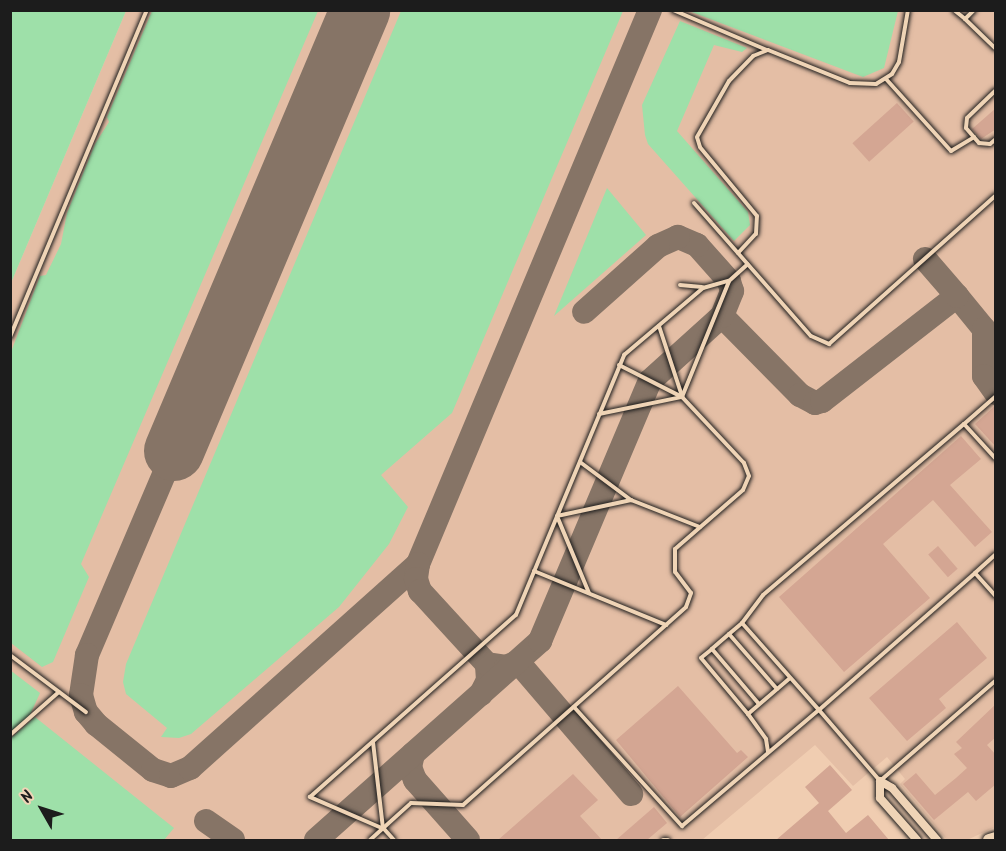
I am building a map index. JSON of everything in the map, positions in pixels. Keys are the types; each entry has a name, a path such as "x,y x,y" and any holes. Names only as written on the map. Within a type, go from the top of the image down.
{"main road":[{"path":"988,840 996,838"}],"street":[{"path":"880,781 880,798 917,840"},
{"path":"880,781 892,788 937,840"}],"lane":[{"path":"10,337 147,10"},
{"path":"673,10 850,83 863,85 886,79 899,62 908,10"},
{"path":"954,10 996,49"},
{"path":"965,19 974,10"},
{"path":"738,253 756,234 758,216 700,147 698,137 741,66 768,50"},
{"path":"886,79 951,151 974,137"},
{"path":"996,90 967,118 966,128 979,143 990,144 996,139"},
{"path":"694,203 812,336 829,345 996,195"},
{"path":"682,397 729,281 748,264"},
{"path":"680,285 703,288 729,281"},
{"path":"394,840 384,829 309,797 512,620 624,356 703,288"},
{"path":"659,326 682,397"},
{"path":"370,840 411,803 462,805 686,607 691,593 675,573 675,549 743,490 749,476 744,463 682,397 620,365"},
{"path":"768,752 766,740 748,714 701,658 742,623 763,595 996,396"},
{"path":"599,414 682,397"},
{"path":"964,424 996,459"},
{"path":"580,462 631,500 700,527"},
{"path":"557,516 631,500"},
{"path":"557,516 590,593"},
{"path":"574,707 682,826 819,710 996,554"},
{"path":"534,571 666,625"},
{"path":"975,573 996,596"},
{"path":"742,623 880,781 996,680"},
{"path":"729,634 777,690"},
{"path":"712,649 759,704"},
{"path":"10,655 86,712"},
{"path":"748,714 790,678"},
{"path":"10,735 59,692"},
{"path":"373,742 384,829"}],"shaded area":[{"path":"126,11 995,11 995,827 967,840 947,840 900,784 905,779 887,757 853,786 815,745 702,840 11,840 11,283"}],"green space":[{"path":"10,11 126,11 11,283"},
{"path":"152,11 318,11 81,564 89,577 53,662 42,667 11,643 11,352 40,276 46,275 61,244 67,213 95,144 109,122 107,117"},
{"path":"401,11 623,11 452,413 381,475 408,507 389,544 339,607 191,734 179,738 161,737 167,728 126,694 123,682 126,664"},
{"path":"689,11 898,11 884,68 863,77"},
{"path":"680,21 747,48 742,52 714,45 677,131 748,212 750,225 734,241 648,144 645,135 642,105"},
{"path":"607,188 646,235 554,316"},
{"path":"10,670 40,693 29,717 10,733"},
{"path":"35,717 174,828 164,840 11,840 11,738"}],"building":[{"path":"897,103 914,122 869,162 852,143"},
{"path":"996,108 996,129 981,139 972,129"},
{"path":"996,405 996,447 975,424"},
{"path":"961,436 981,459 950,485 992,532 975,547 933,500 883,544 930,598 844,672 779,597"},
{"path":"938,546 958,569 948,577 928,555"},
{"path":"957,622 987,658 939,699 946,708 907,741 869,698"},
{"path":"678,686 737,753 741,750 748,757 680,817 616,740"},
{"path":"996,704 996,737 987,745 996,755 996,784 976,801 968,792 934,820 903,784 916,773 935,795 956,778 967,768 954,754 962,748 956,742"},
{"path":"830,765 852,790 828,811 846,833 868,815 889,840 776,840 819,803 805,787"},
{"path":"573,774 598,800 580,816 602,840 498,840"},
{"path":"654,807 667,823 647,840 616,840"}],"taxiway":[{"path":"174,451 87,655 81,695 86,712 96,724 153,770 171,776 190,768 418,564 650,10"},
{"path":"316,840 540,641 650,381 722,316 732,291 729,281 697,245 678,237 658,246 584,312"},
{"path":"722,316 800,395 815,403 822,401 957,296 925,259"},
{"path":"957,296 984,329 984,376 996,393"},
{"path":"418,564 416,579 420,591 487,664"},
{"path":"481,694 488,680 487,664 506,667 518,662 631,794"},
{"path":"413,754 410,767 415,780 468,840"},
{"path":"206,821 233,840"}],"runway":[{"path":"174,451 360,10"}]}
